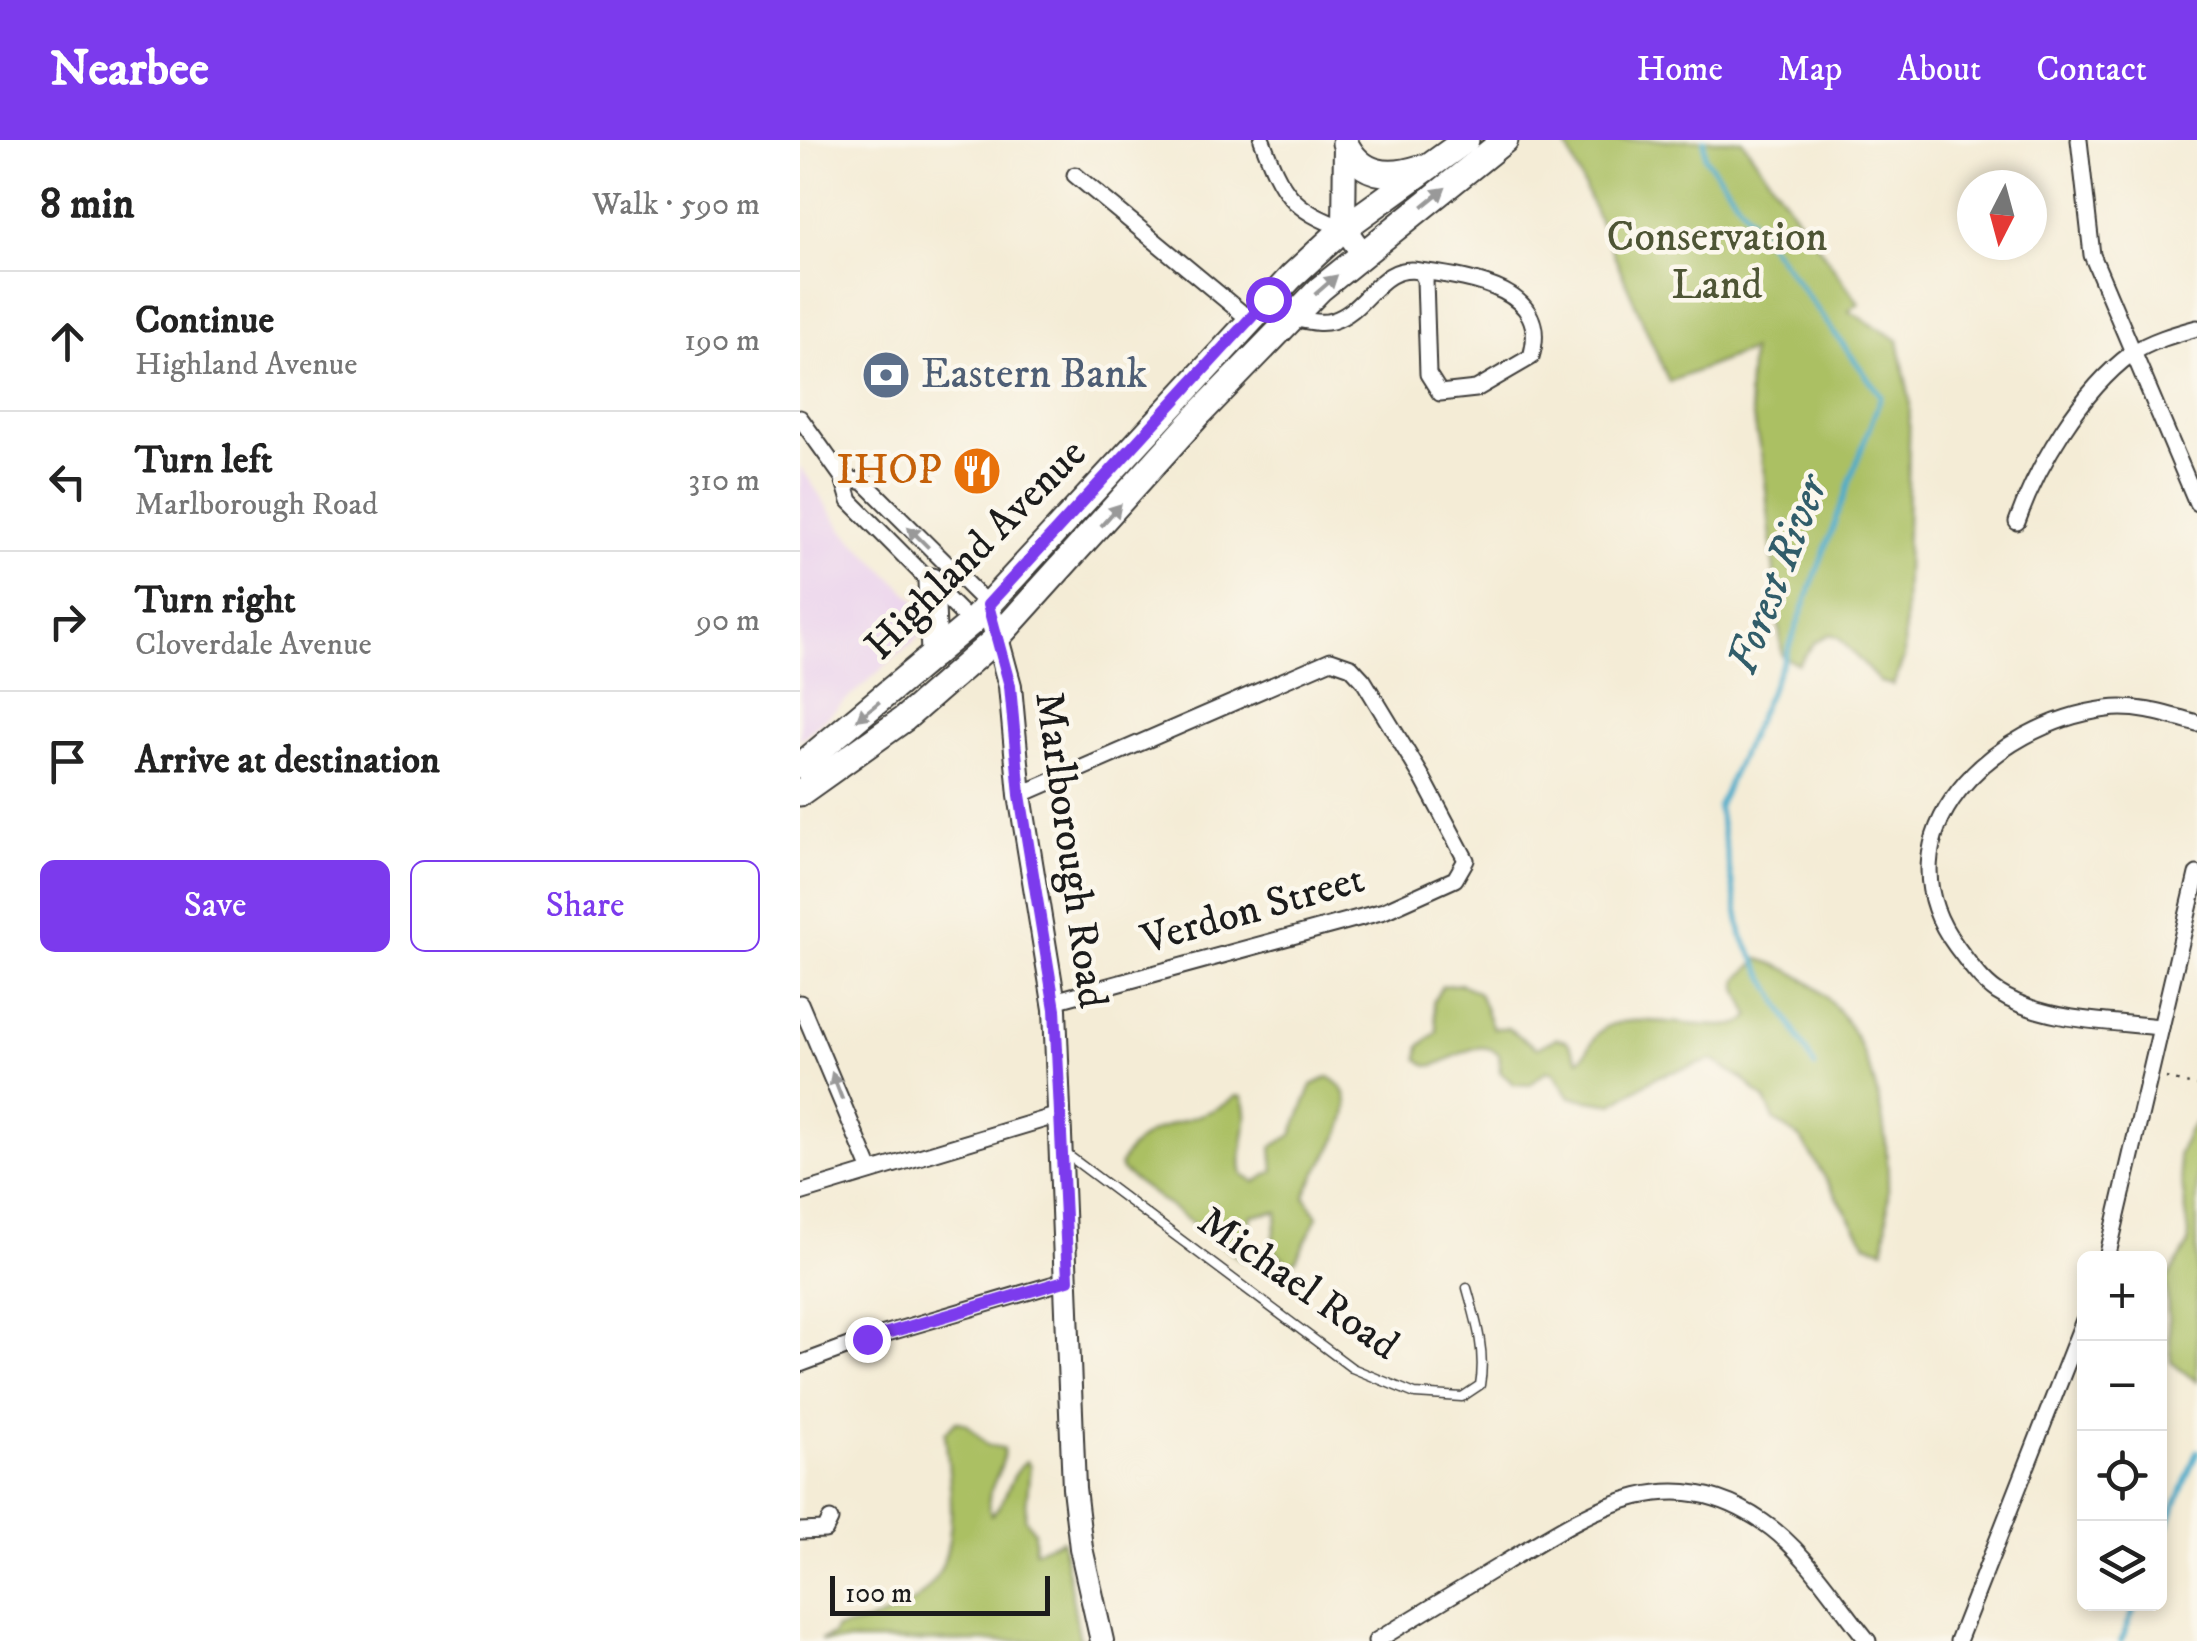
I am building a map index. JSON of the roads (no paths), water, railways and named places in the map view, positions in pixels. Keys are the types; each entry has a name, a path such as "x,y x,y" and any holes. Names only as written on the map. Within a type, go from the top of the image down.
{"main road":[{"name":"Highland Avenue","path":"800,766 979,614 1249,318 1344,228 1466,140"},
{"name":"Highland Avenue","path":"800,793 904,719 997,638 1291,318 1363,254 1505,140"},
{"path":"1345,142 1366,170 1384,175 1430,164"},
{"path":"931,581 934,654"}],"street":[{"path":"1262,140 1292,202 1313,218 1344,228 1363,254"},
{"path":"2079,140 2092,255 2197,502"},
{"path":"1344,228 1345,142"},
{"path":"1075,176 1249,318"},
{"path":"1291,318 1334,320 1361,303 1392,272 1404,268 1420,271 1496,286 1522,302 1534,325 1530,356 1476,389 1440,392 1431,385 1428,374 1428,291 1420,271"},
{"path":"2017,522 2036,480 2081,408 2134,352 2197,328"},
{"path":"800,418 843,478 850,501 931,581 979,614"},
{"path":"843,478 864,482 979,614"},
{"name":"Marlborough Road","path":"979,614 997,638 1010,686 1020,795 1054,1002 1062,1114 1076,1519 1102,1641"},
{"name":"Verdon Street","path":"1020,795 1160,738 1317,664 1339,661 1363,680 1422,777 1466,860 1454,879 1384,911 1054,1002"},
{"path":"2161,1027 2034,1008 1997,992 1944,929 1927,889 1928,846 1944,806 1976,772 2065,718 2110,708 2155,711 2197,724"},
{"path":"2109,1251 2197,874"},
{"path":"800,1003 871,1171"},
{"path":"800,1194 1062,1114"},
{"path":"800,1364 867,1339 1068,1280"},
{"path":"1958,1641 2077,1338"},
{"path":"1376,1641 1592,1510 1636,1495 1667,1492 1717,1499 1766,1524 1868,1641"},
{"path":"800,1531 827,1525"}],"lane":[{"name":"Michael Road","path":"1063,1152 1352,1368 1396,1388 1462,1398 1480,1384 1483,1368 1478,1330 1467,1288"}],"waterway":[{"name":"Forest River","path":"1704,140 1705,157 1881,396 1788,650 1718,807 1742,936 1815,1067"},
{"path":"2167,1527 2197,1451"},
{"path":"2121,1641 2133,1611"}],"place":[{"name":"Eastern Bank","path":"886,375"},
{"name":"IHOP","path":"977,471"}],"park label":[{"name":"Conservation Land","path":"1717,262"}]}
